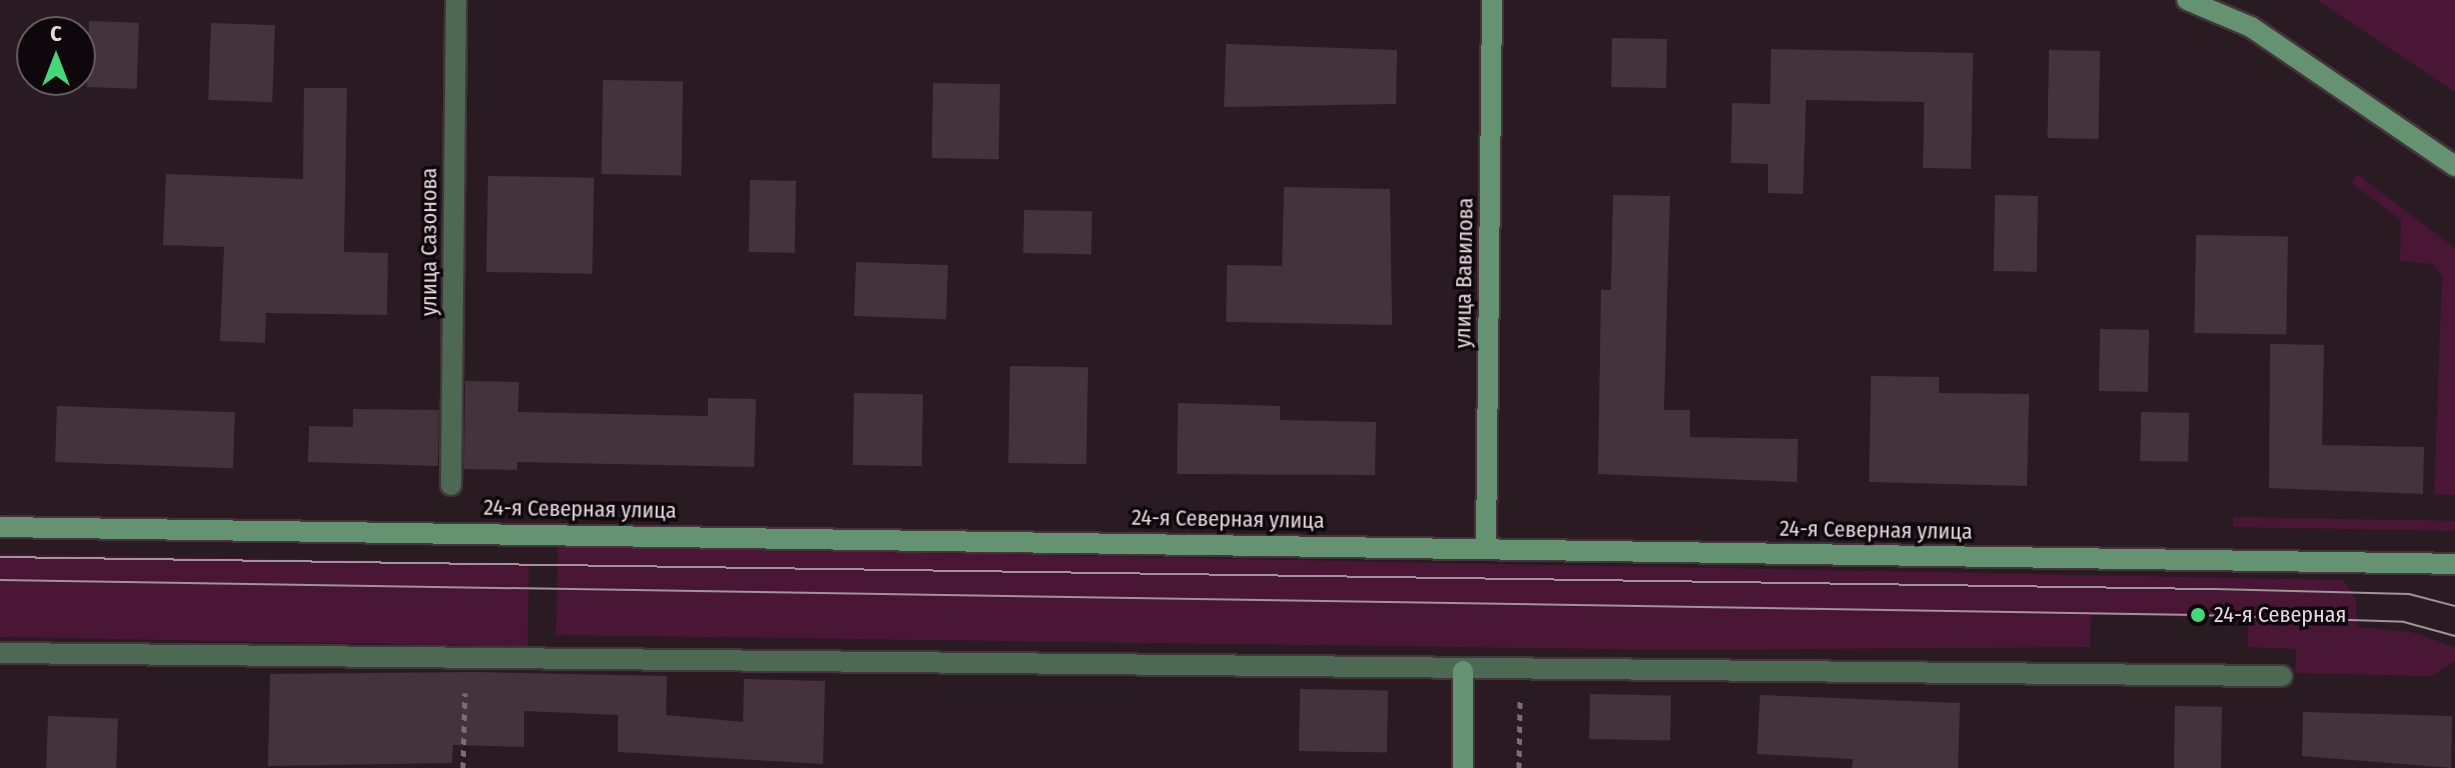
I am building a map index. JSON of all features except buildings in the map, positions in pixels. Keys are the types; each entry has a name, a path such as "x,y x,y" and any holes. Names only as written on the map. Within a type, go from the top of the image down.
{"main road":[{"name":"улица Вавилова","path":"1486,547 1492,0"},
{"path":"2187,0 2251,27 2455,166"},
{"name":"24-я Северная улица","path":"0,527 2455,564"},
{"path":"1463,671 1463,768"}],"street":[{"name":"улица Сазонова","path":"451,485 456,0"},
{"path":"0,653 466,656 1520,672 2282,676"}],"path":[{"path":"463,768 466,656"},
{"path":"1519,768 1520,672"}],"shaded area":[{"path":"2317,0 2455,0 2455,92"},
{"path":"2357,174 2455,248 2455,495 2434,494 2442,276 2433,264 2400,261 2401,220 2351,183"},
{"path":"2233,517 2455,521 2455,531 2233,527"},
{"path":"558,546 2343,580 2356,599 2357,627 2411,632 2455,647 2455,661 2432,676 2295,673 2296,649 2248,647 2248,618 2091,615 2090,647 1680,650 556,635"},
{"path":"0,554 529,563 527,646 0,637"}],"tram line":[{"path":"0,557 2215,589 2409,594 2455,606"},
{"path":"0,580 2198,615 2404,622 2455,636"}],"place":[{"name":"24-я Северная","path":"2198,615"}]}
